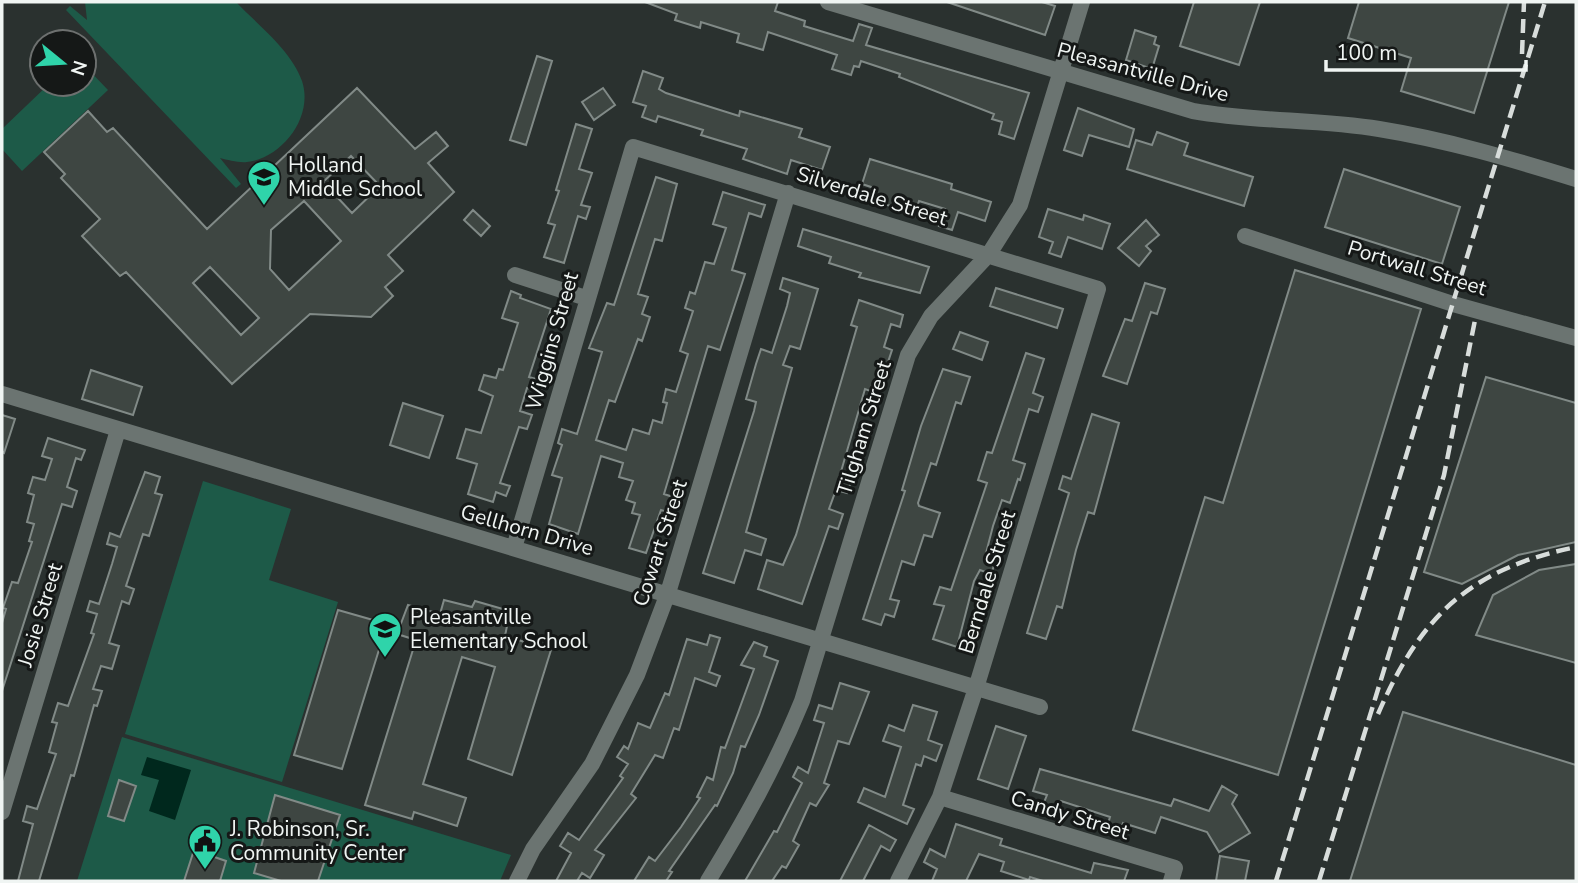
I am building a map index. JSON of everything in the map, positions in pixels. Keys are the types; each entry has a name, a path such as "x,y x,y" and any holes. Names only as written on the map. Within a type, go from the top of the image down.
{"street":[{"name":"Pleasantville Drive","path":"828,2 1193,111 1250,120 1378,129 1497,154 1576,179"},
{"name":"Tilgham Street","path":"708,881 756,803 782,752 821,641 908,355 947,296 989,254 1020,205 1082,2"},
{"name":"Silverdale Street","path":"633,147 1098,289"},
{"name":"Wiggins Street","path":"514,548 633,147"},
{"name":"Cowart Street","path":"517,881 533,849 592,764 637,675 668,593 788,193"},
{"name":"Portwall Street","path":"1245,236 1453,304 1576,338"},
{"path":"515,275 586,298"},
{"name":"Berndale Street","path":"898,881 940,797 1098,289"},
{"name":"Gellhorn Drive","path":"2,394 1040,707"},
{"name":"Josie Street","path":"2,812 118,430"},
{"name":"Candy Street","path":"940,797 1175,868 1171,881"}],"shaded area":[{"path":"85,2 236,2 282,48 297,70 305,95 299,121 283,144 260,159 244,162 220,158 241,184 236,188 98,44 98,28 83,28 66,10 70,6 87,20"},
{"path":"98,80 108,90 22,171 2,149 2,129 34,98 98,98"},
{"path":"203,481 291,509 269,580 338,602 282,782 125,734"},
{"path":"122,737 511,855 500,881 77,881"},
{"path":"147,757 191,770 175,820 149,811 159,780 141,775"}],"building":[{"path":"645,2 778,2 775,11 805,21 804,26 853,41 859,24 872,28 866,45 1029,93 1014,139 999,134 1002,122 992,119 994,114 899,77 900,74 861,61 859,67 854,66 851,75 832,69 837,55 768,32 763,50 737,42 739,34 701,22 700,28 675,20 677,14"},
{"path":"947,2 1042,2 1055,6 1045,35"},
{"path":"1194,2 1260,2 1239,65 1180,46"},
{"path":"1359,2 1509,2 1474,113 1401,91 1411,58 1348,38"},
{"path":"1135,30 1156,37 1154,44 1159,46 1152,69 1126,60"},
{"path":"537,56 552,61 526,145 510,140"},
{"path":"643,71 663,78 659,89 666,93 739,116 740,111 802,129 799,137 830,147 822,170 791,160 787,174 743,159 747,149 701,135 703,130 658,116 656,122 642,117 646,106 633,102"},
{"path":"357,88 415,149 436,132 448,146 428,163 454,192 388,255 403,271 385,287 393,296 371,317 310,314 232,384 126,272 120,276 82,236 100,219 61,178 65,174 44,152 88,111 107,132 113,128 207,229","holes":["351,156 380,186 352,213 323,182","304,201 341,241 289,290 270,269 271,230","210,267 259,318 241,335 193,283"]},
{"path":"603,88 615,105 594,120 582,102"},
{"path":"1078,108 1134,129 1129,147 1089,135 1082,156 1064,150"},
{"path":"576,124 592,129 579,169 592,173 581,205 590,207 586,219 578,216 564,263 544,257 555,225 548,223"},
{"path":"1157,132 1188,143 1184,155 1253,177 1244,206 1127,169 1136,140 1152,145"},
{"path":"870,159 952,184 951,189 991,202 985,221 958,212 952,230 939,226 945,209 919,201 915,213 870,200 874,188 862,184"},
{"path":"1344,169 1460,207 1442,264 1325,227"},
{"path":"656,177 677,184 662,241 655,239 638,294 648,297 642,314 650,317 642,341 638,339 615,402 609,400 596,440 626,450 633,429 649,434 653,420 662,423 667,403 663,402 666,389 676,392 688,354 680,351 693,311 685,308 690,292 695,294 705,262 714,264 726,228 713,224 723,192 765,205 761,217 749,213 732,270 745,274 720,350 708,346 664,494 679,499 674,514 661,510 646,553 629,548 640,515 632,513 635,503 626,500 633,481 619,477 623,463 601,456 578,534 549,524 562,478 552,475 562,445 558,443 562,429 577,434 602,352 589,348 607,303 614,305"},
{"path":"1048,209 1083,220 1084,215 1110,224 1102,249 1068,237 1061,257 1049,253 1053,242 1039,237"},
{"path":"473,210 490,226 481,236 464,220"},
{"path":"1146,220 1159,235 1146,246 1151,251 1139,266 1118,248"},
{"path":"803,229 929,267 920,293 859,277 861,273 829,263 831,257 798,246"},
{"path":"1295,270 1421,309 1278,775 1133,730 1205,497 1223,503"},
{"path":"783,278 818,289 800,349 790,346 783,365 792,368 746,532 766,539 761,555 745,550 734,583 703,573 754,411 756,402 746,399 756,364 761,349 772,353 787,306 790,293 780,289"},
{"path":"1145,283 1165,289 1157,314 1151,312 1127,384 1103,376 1125,319 1132,321"},
{"path":"996,288 1063,309 1057,328 990,306"},
{"path":"511,291 521,295 520,298 551,309 529,377 543,381 541,391 527,388 520,411 532,415 527,429 519,427 500,483 510,486 506,496 496,492 493,502 468,494 477,464 457,458 466,429 481,433 493,396 479,390 484,375 496,378 499,369 503,370 518,323 502,318"},
{"path":"859,300 903,315 900,327 891,324 884,347 892,350 887,365 881,363 873,392 865,389 840,475 852,479 847,493 836,490 829,509 843,514 838,529 829,526 802,604 758,589 767,560 783,565 796,535 857,327 851,325"},
{"path":"960,332 988,342 982,360 953,349"},
{"path":"1026,353 1044,359 1033,393 1043,397 1038,412 1029,409 1013,460 1025,464 1010,503 1002,500 985,557 996,560 991,574 980,570 974,581 957,647 933,639 944,606 934,604 940,587 951,590 987,483 978,480 987,452 992,453"},
{"path":"943,369 970,377 961,404 956,402 936,465 931,463 918,503 919,506 940,513 932,537 924,535 914,565 902,561 890,599 899,601 894,617 885,614 881,625 863,619 905,491 902,490 921,426"},
{"path":"91,370 142,387 133,415 82,399"},
{"path":"1486,377 1576,403 1576,542 1518,555 1462,584 1424,572"},
{"path":"403,403 443,416 429,458 390,445"},
{"path":"1092,414 1119,423 1094,514 1088,512 1062,608 1057,606 1046,639 1027,633 1069,493 1059,489 1063,476 1071,479"},
{"path":"2,415 15,419 4,453 2,452"},
{"path":"48,438 85,450 81,460 76,458 67,487 77,491 72,507 62,504 2,691 2,623 6,609 3,608 12,582 18,583 32,542 29,541 34,524 27,522 34,495 28,493 33,477 45,480 52,459 42,456"},
{"path":"145,472 160,477 155,493 162,495 149,536 143,534 126,586 134,589 129,604 122,601 109,643 119,646 112,669 101,666 93,689 102,691 97,706 94,705 39,881 18,881 33,824 23,821 27,806 37,809 56,754 49,752 57,723 52,722 58,703 68,706 94,634 91,633 97,614 87,611 90,601 99,604 112,564 117,547 107,544 110,533 120,537"},
{"path":"1576,564 1576,663 1476,635 1493,595 1539,570"},
{"path":"444,600 472,607 475,601 510,611 505,636 551,650 512,775 468,759 495,667 462,657 423,784 466,798 457,826 414,812 412,819 365,805 416,640 397,634 408,605 440,614"},
{"path":"338,610 387,624 342,769 294,755"},
{"path":"710,635 720,638 709,672 720,676 716,686 695,678 679,730 674,728 663,758 655,755 631,794 636,798 595,850 604,855 590,878 582,873 577,881 556,881 571,853 560,846 568,833 579,840 623,778 620,776 628,764 617,757 624,746 628,749 638,723 650,728 665,693 669,695 687,639 707,645"},
{"path":"754,642 767,647 764,656 778,661 759,715 745,747 741,746 733,773 717,806 715,805 669,871 672,872 666,881 634,881 649,857 655,861 681,827 700,798 697,797 707,777 713,780 721,747 725,748 754,669 741,665"},
{"path":"840,683 869,692 849,744 838,741 824,783 829,785 816,806 810,803 793,841 799,845 786,868 782,866 772,881 745,881 774,831 777,832 802,783 793,777 798,767 808,773 824,723 814,720 819,705 832,709"},
{"path":"913,705 937,712 928,740 942,745 936,761 924,756 921,766 916,764 903,805 914,809 907,824 858,802 864,788 885,797 901,747 883,741 889,725 904,731"},
{"path":"1403,712 1576,765 1576,881 1350,881"},
{"path":"996,726 1026,736 1008,789 978,779"},
{"path":"1040,769 1171,806 1174,799 1209,811 1222,786 1237,795 1232,804 1250,833 1219,852 1207,832 1161,817 1155,833 1123,823 1120,831 1107,827 1110,817 1061,801 1058,810 1043,805 1047,795 1033,791"},
{"path":"119,780 136,786 124,821 108,816"},
{"path":"275,795 340,815 318,881 281,881 254,873"},
{"path":"956,824 1002,839 1000,845 1091,873 1094,863 1128,870 1124,881 1043,881 1030,877 1029,880 1001,871 1004,862 979,854 966,881 932,881 937,869 924,862 930,849 945,857"},
{"path":"869,825 896,840 890,851 881,846 863,881 840,881"},
{"name":"J. Robinson, Sr. Community Center","path":"194,850 226,861 220,881 184,881"},
{"path":"1220,856 1249,861 1245,881 1216,881"}],"railway":[{"path":"1522,54 1524,2"},
{"path":"1276,881 1545,2"},
{"path":"1319,881 1444,475 1475,320"},
{"path":"1378,714 1412,649 1453,602 1478,583 1506,568 1576,547"}],"place":[{"name":"Holland Middle School","path":"264,207"},
{"name":"Pleasantville Elementary School","path":"385,659"},
{"name":"J. Robinson, Sr. Community Center","path":"205,871"}]}
